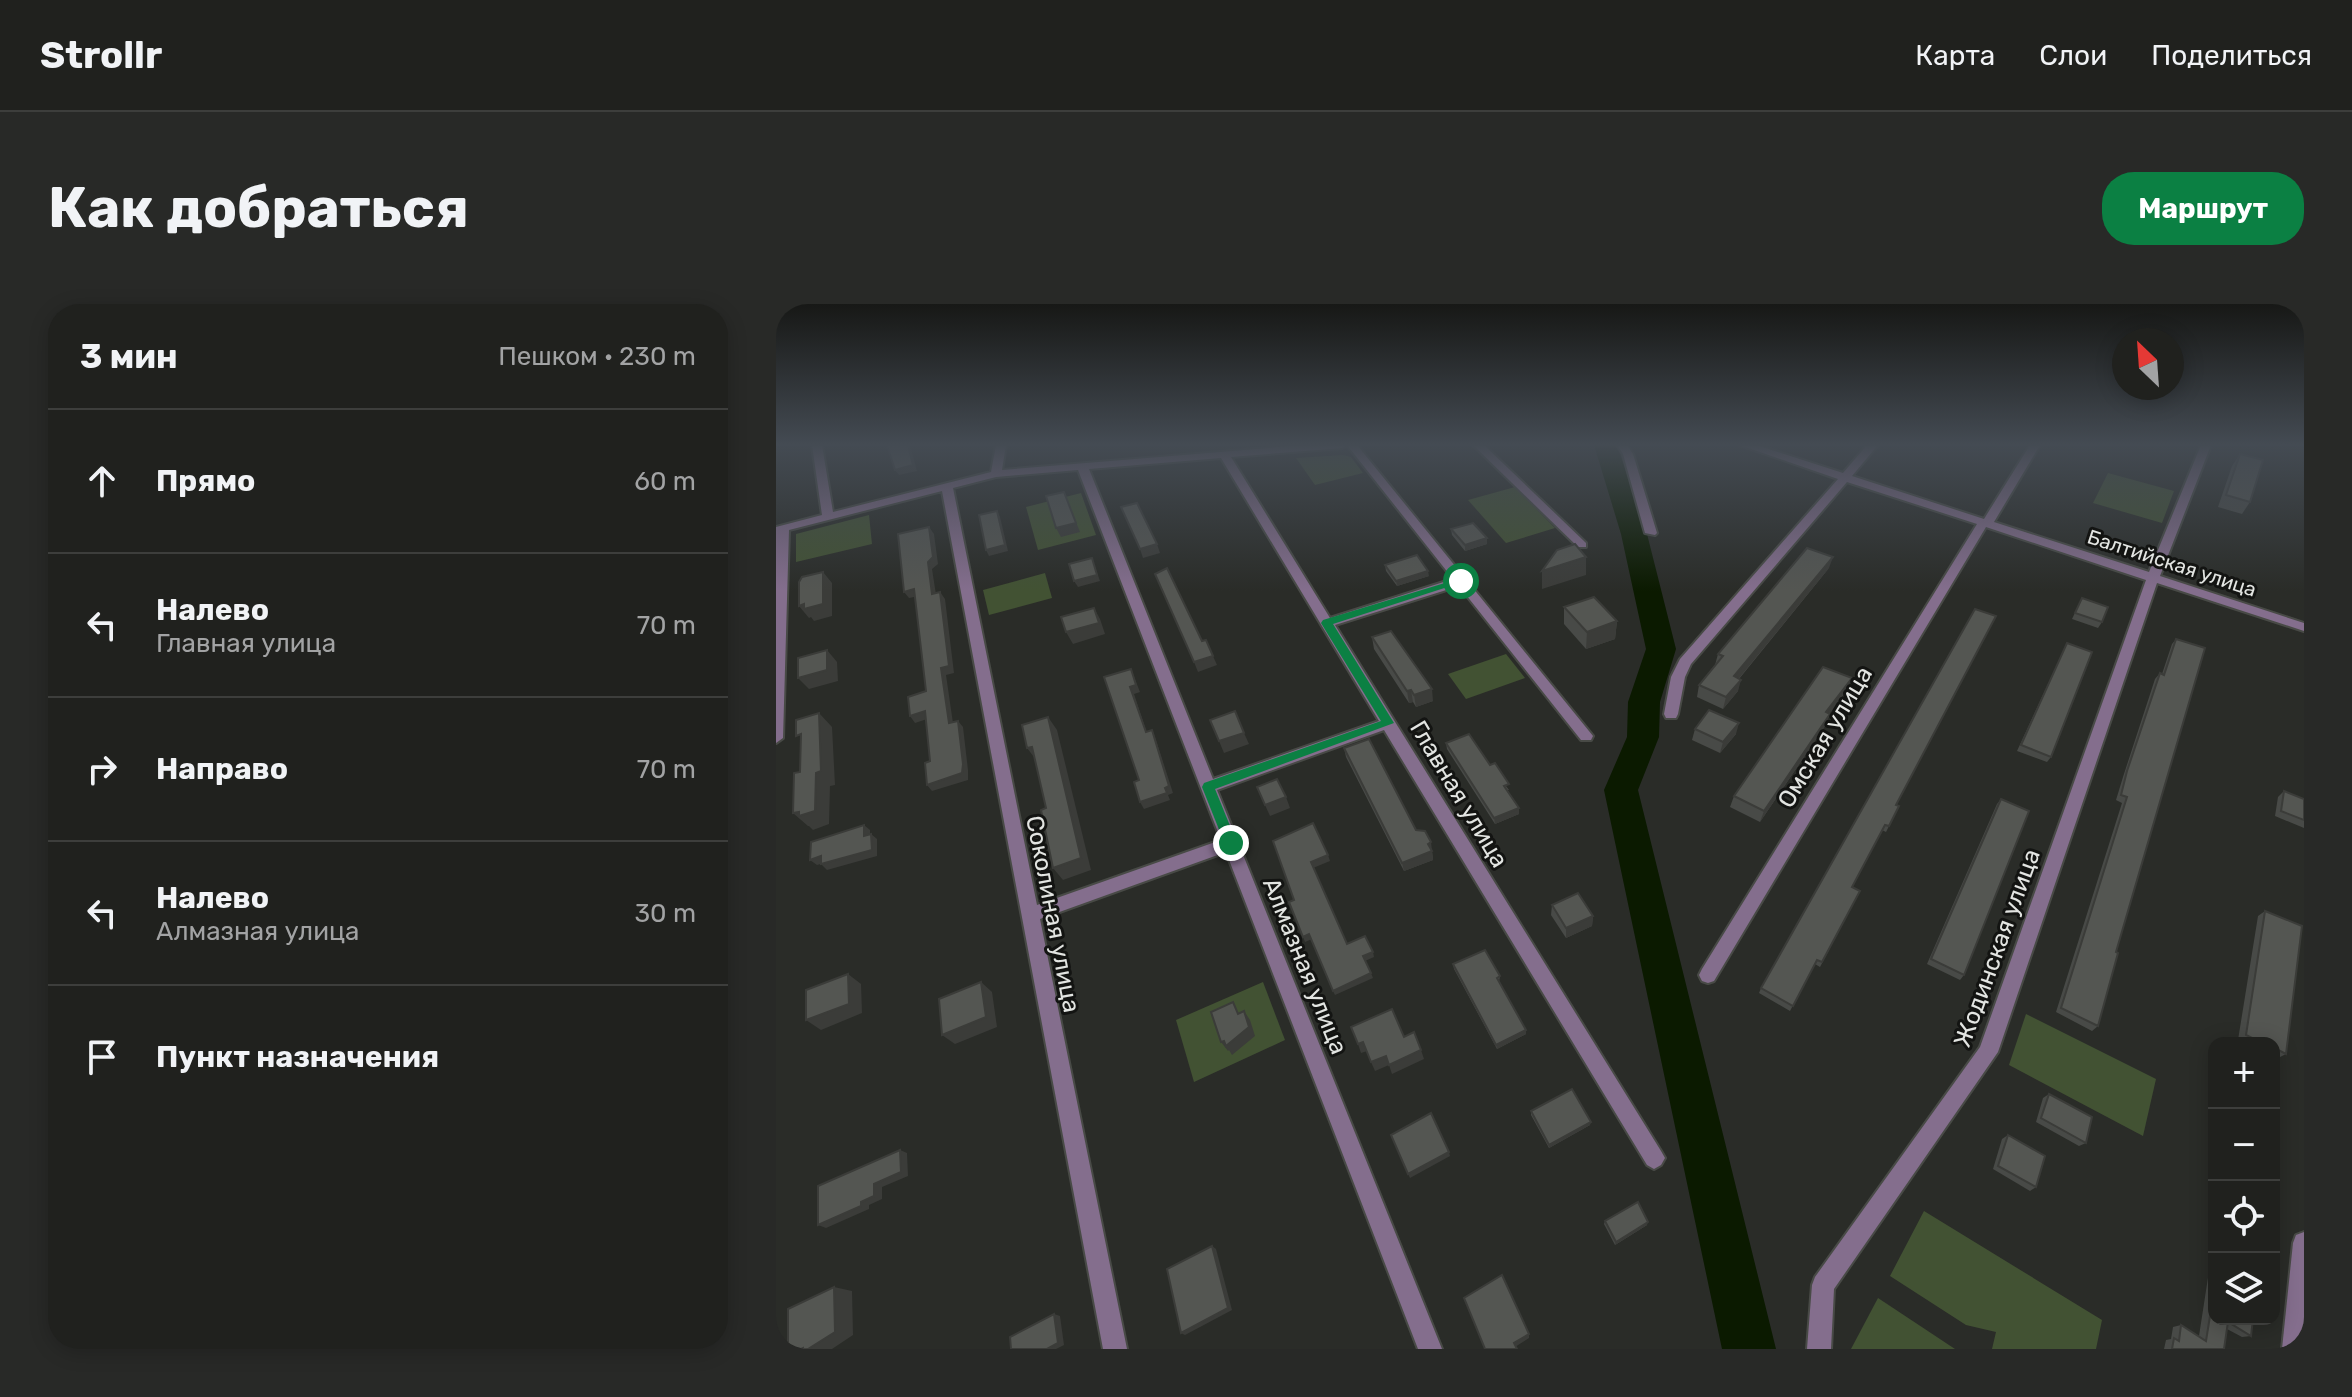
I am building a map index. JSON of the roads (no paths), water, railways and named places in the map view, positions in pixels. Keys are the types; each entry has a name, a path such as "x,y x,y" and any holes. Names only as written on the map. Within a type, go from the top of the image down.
{"street":[{"path":"826,494 828,517"},
{"path":"776,738 780,529 920,494"},
{"name":"Соколиная улица","path":"948,494 1115,1349"},
{"name":"Алмазная улица","path":"1093,494 1430,1349"},
{"name":"Главная улица","path":"1248,494 1654,1158"},
{"path":"1391,494 1586,736"},
{"path":"1529,494 1582,545"},
{"path":"1640,494 1651,533"},
{"path":"1671,714 1678,677 1685,662 1831,494"},
{"name":"Балтийская улица","path":"1897,494 2304,627"},
{"name":"Омская улица","path":"1708,975 2004,494"},
{"name":"Жодинская улица","path":"1819,1349 1823,1285 1988,1052 2153,577 2186,494"},
{"path":"1327,623 1461,581"},
{"path":"1208,787 1388,723"},
{"path":"1029,915 1231,843"},
{"path":"2294,1349 2304,1243"}],"waterway":[{"path":"1621,494 1634,534 1661,649 1644,702 1643,737 1621,790 1749,1349"}]}
